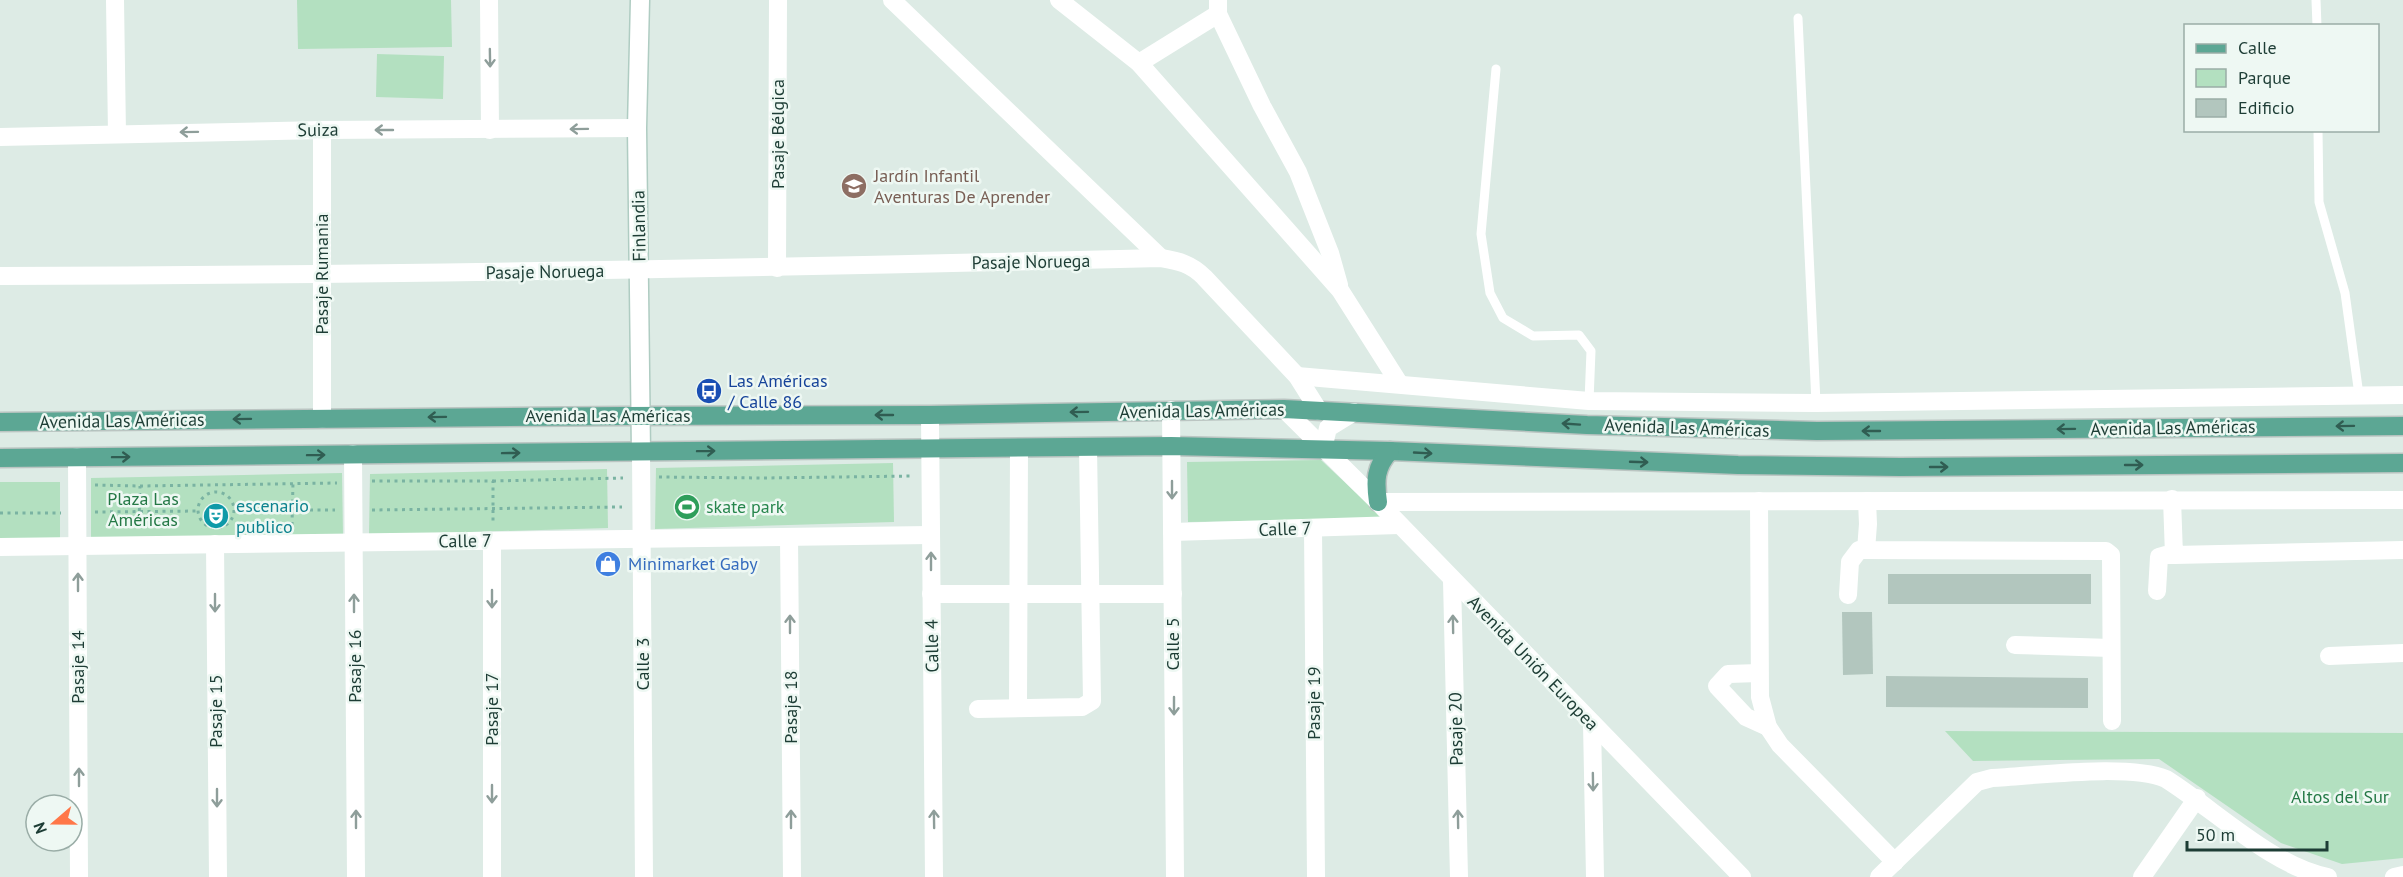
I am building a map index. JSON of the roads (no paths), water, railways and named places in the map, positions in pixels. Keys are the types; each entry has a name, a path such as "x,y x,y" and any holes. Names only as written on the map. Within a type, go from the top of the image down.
{"main road":[{"name":"Avenida Las Américas","path":"0,422 1284,410 1587,425 1805,431 2403,426"},
{"name":"Avenida Las Américas","path":"0,458 1171,446 1390,451 1597,461 1830,466 2403,463"},
{"path":"1378,502 1376,473 1382,459 1390,451"}],"street":[{"path":"115,0 117,134"},
{"path":"489,0 490,130"},
{"name":"Finlandia","path":"640,0 637,128 641,452"},
{"name":"Pasaje Bélgica","path":"777,268 778,0"},
{"path":"892,0 1161,258 1193,267 1297,376 1318,411"},
{"path":"1059,0 1138,63 1340,290 1399,384"},
{"path":"1138,63 1218,7 1262,106 1298,172 1330,253 1340,290"},
{"name":"Suiza","path":"0,137 322,130 637,128"},
{"name":"Pasaje Rumania","path":"322,130 322,419"},
{"name":"Pasaje Noruega","path":"0,276 322,275 777,268 1161,258"},
{"path":"1297,376 1589,401 1816,403 2403,394"},
{"name":"Avenida Unión Europea","path":"1284,410 1378,502 1742,877"},
{"name":"Calle 5","path":"1171,411 1175,877"},
{"path":"1323,449 1328,428 1354,412"},
{"name":"Calle 4","path":"930,415 934,877"},
{"path":"978,709 1082,707 1092,701 1088,447"},
{"path":"1018,708 1019,448"},
{"name":"Calle 3","path":"641,452 644,877"},
{"name":"Pasaje 16","path":"353,454 356,877"},
{"name":"Pasaje 14","path":"77,457 79,877"},
{"path":"2172,499 2174,555"},
{"path":"1378,502 2403,500"},
{"path":"1759,501 1759,673 1760,697 1768,727 1780,745 1895,862"},
{"path":"1866,501 1868,524 1866,550"},
{"name":"Calle 7","path":"1172,532 1399,525"},
{"name":"Pasaje 19","path":"1313,528 1316,877"},
{"name":"Calle 7","path":"0,547 930,535"},
{"name":"Pasaje 18","path":"789,537 792,877"},
{"name":"Pasaje 17","path":"492,541 492,877"},
{"name":"Pasaje 15","path":"215,544 218,877"},
{"path":"1848,595 1850,562 1859,550 2106,551 2111,555 2112,561 2112,721"},
{"path":"2157,591 2159,557 2403,550"},
{"name":"Pasaje 20","path":"1452,580 1459,877"},
{"path":"931,594 1173,594"},
{"path":"2015,645 2111,648"},
{"path":"2329,656 2403,653"},
{"path":"1759,673 1728,674 1717,686 1746,717 1768,727"},
{"path":"1592,723 1595,877"},
{"path":"1880,877 1970,786 1984,779 2111,772 2150,774 2166,779 2197,798 2286,862 2310,873 2328,877"},
{"path":"2142,877 2197,798"},
{"path":"2394,877 2403,875"}],"lane":[{"path":"2316,0 2317,24"},
{"path":"1798,18 1816,403"},
{"path":"1496,69 1481,234 1490,293 1503,318 1533,336 1579,335 1591,351 1589,401"},
{"path":"2318,132 2319,202 2345,293 2359,395"}],"place":[{"name":"Jardín Infantil Aventuras De Aprender","path":"854,186"},
{"name":"Las Américas / Calle 86","path":"709,391"},
{"name":"skate park","path":"687,507"},
{"name":"escenario publico","path":"216,516"},
{"name":"Minimarket Gaby","path":"608,564"}],"park label":[{"name":"Plaza Las Américas","path":"143,509"},
{"name":"Altos del Sur","path":"2340,797"}]}
